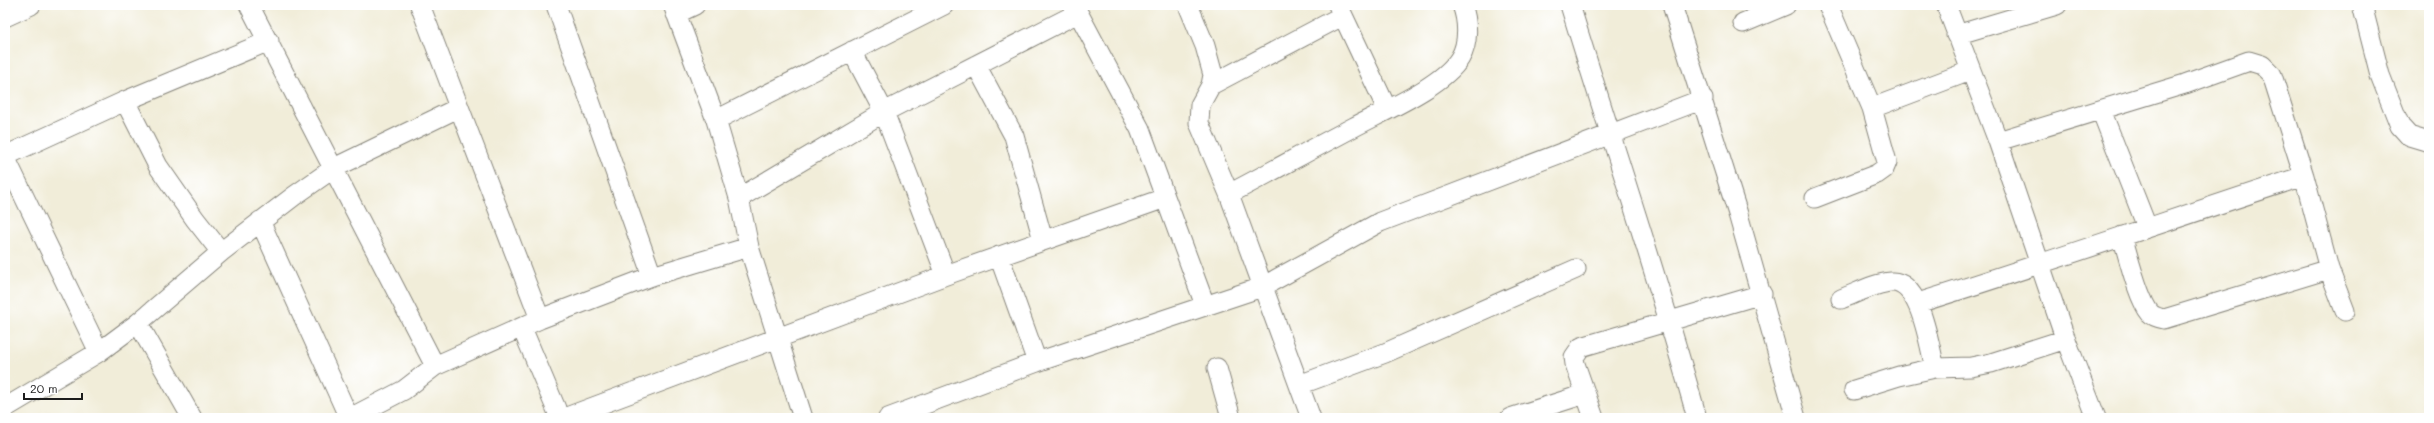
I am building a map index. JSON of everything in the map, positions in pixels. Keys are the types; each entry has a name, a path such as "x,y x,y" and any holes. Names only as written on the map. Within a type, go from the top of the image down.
{"street":[{"path":"5,17 31,5"},
{"path":"420,5 458,108 540,319"},
{"path":"556,5 652,276"},
{"path":"695,5 675,9 716,120 739,198 749,247 803,418"},
{"path":"716,120 944,5"},
{"path":"1188,5 1211,64 1213,75 1211,85 1200,105 1199,124 1229,194 1262,287 1312,418"},
{"path":"1229,194 1433,84 1449,72 1460,57 1467,36 1462,5"},
{"path":"1570,5 1609,134 1670,320 1697,418"},
{"path":"1672,5 1762,294 1796,418"},
{"path":"1743,23 1786,5"},
{"path":"1815,198 1877,174 1884,169 1887,162 1887,154 1872,108 1828,5"},
{"path":"1946,5 1956,35 1998,141 2040,266 2096,418"},
{"path":"1956,35 2057,5"},
{"path":"2362,5 2380,75 2400,126 2409,136 2429,142"},
{"path":"252,6 435,366"},
{"path":"739,198 884,112 976,65 1076,9 1140,129 1205,305"},
{"path":"1211,85 1340,11 1387,109"},
{"path":"99,352 5,156 125,101 269,41"},
{"path":"852,51 884,112 946,275"},
{"path":"1998,141 2186,84 2236,64 2249,61 2262,64 2272,75 2304,176 2329,269 2345,311"},
{"path":"976,65 1014,136 1043,240"},
{"path":"1872,108 1970,71"},
{"path":"888,418 1037,362 1262,287 1380,222 1702,99"},
{"path":"125,101 158,166 195,220 221,252"},
{"path":"5,408 99,352 138,323 221,252 260,221 334,168 458,108"},
{"path":"2101,110 2147,227"},
{"path":"1918,303 2040,266 2147,227 2304,176"},
{"path":"564,418 946,275 1165,198"},
{"path":"260,221 349,418 404,390 435,366 540,319 652,276 749,247"},
{"path":"2122,236 2143,300 2150,313 2156,318 2164,319 2329,269"},
{"path":"1000,256 1037,362"},
{"path":"1299,385 1385,353 1576,269"},
{"path":"1841,299 1891,282 1901,283 1910,290 1918,303 1935,368"},
{"path":"1594,418 1574,358 1581,348 1670,320 1762,294"},
{"path":"138,323 192,418"},
{"path":"522,328 560,418"},
{"path":"1854,390 1899,376 1935,368 1971,367 1991,363 2066,339"},
{"path":"1217,368 1231,418"},
{"path":"1510,418 1585,394"}]}
